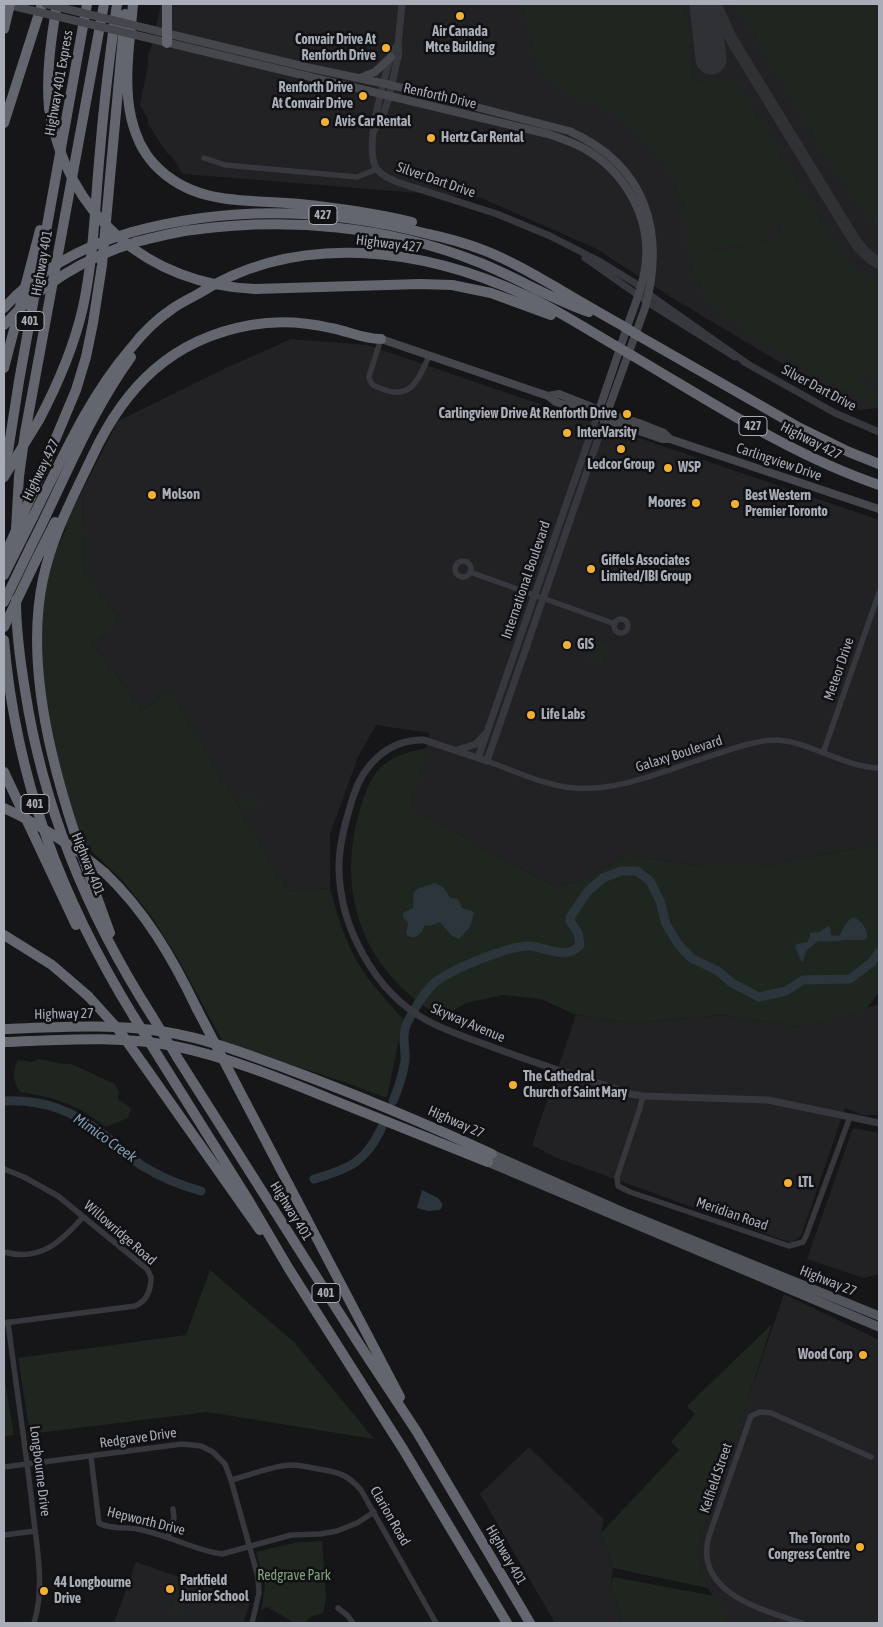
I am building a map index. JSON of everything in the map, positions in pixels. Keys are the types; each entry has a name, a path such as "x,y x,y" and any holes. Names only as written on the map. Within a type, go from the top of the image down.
{"highway":[{"path":"4,29 8,4"},
{"path":"4,123 44,4"},
{"path":"57,4 47,79 49,108 58,146 73,182 95,214 118,237 144,257 178,274 216,285 255,288 420,284 464,287 512,299 600,337"},
{"name":"Highway 401 Express","path":"58,166 87,4"},
{"name":"Highway 401","path":"104,4 25,433 19,476 16,518 16,605 31,728 46,788 70,859 96,917 123,969 349,1328 417,1432 530,1623"},
{"path":"4,477 55,390 80,320 90,267 107,78 116,4"},
{"path":"4,557 76,390 86,357 96,307 127,4"},
{"path":"133,4 128,85 130,116 138,139 151,160 161,171 178,184 202,195 222,199 339,208 386,216 431,228 483,249"},
{"path":"167,4 167,38"},
{"path":"4,368 58,166"},
{"name":"Highway 401","path":"4,477 17,390 58,166"},
{"name":"Highway 427","path":"4,308 28,285 64,260 104,241 132,232 176,221 219,215 273,212 357,218 443,237 483,249 529,272 800,428 849,452 879,464"},
{"path":"4,325 35,294 62,275 105,252 136,242 190,230 234,225 281,224 349,228 393,236 456,253 503,272 584,311 620,325"},
{"name":"Highway 427","path":"4,575 82,418 108,376 132,346 151,327 172,309 192,297 252,267 282,258 339,252 399,256 491,281 540,303 794,449 839,470 879,485"},
{"path":"4,602 93,419 114,382 146,340 192,297"},
{"path":"4,627 92,446 113,408 141,374 174,349 190,340 220,327 256,319 296,316 322,319 372,333 381,339"},
{"path":"123,969 96,900 70,819 49,738 40,681 38,605 49,556 59,528 100,440 119,408 146,377 184,348 217,334 252,325 276,322 315,325 370,339 381,339"},
{"name":"401","path":"4,640 11,705 23,761 34,800 62,880 100,958 134,1017 289,1269 403,1449 506,1623"},
{"path":"4,772 68,911 77,927 100,958"},
{"path":"4,808 59,838 105,873 127,895 152,928 172,959 322,1251 384,1365 417,1432"},
{"path":"4,935 52,965 88,996 118,1029 227,1185 289,1269"},
{"name":"Highway 27","path":"4,1029 115,1027 148,1029 195,1038 332,1086 404,1115 490,1158"},
{"name":"Highway 27","path":"4,1042 125,1040 157,1043 190,1050 290,1083 490,1158"}],"main road":[{"name":"Renforth Drive","path":"8,4 144,37 167,38 387,84 568,132 584,138 599,147 632,181 647,210 653,239 654,258 648,298 602,415"},
{"name":"Renforth Drive","path":"44,4 145,28 167,38 384,96 548,134 582,147 600,159 613,170 632,196 646,241 646,257 639,291 602,415"},
{"path":"358,79 376,72 391,56"},
{"name":"Carlingview Drive","path":"381,339 548,396 559,394 602,415 639,423 664,433 670,439 879,509"},
{"name":"Highway 27","path":"490,1158 879,1316"},
{"name":"Highway 27","path":"490,1158 879,1327"},
{"path":"844,1302 879,1308"}],"street":[{"path":"387,84 399,53 402,4"},
{"path":"377,169 372,156 374,129 380,123 392,51 398,45"},
{"name":"Silver Dart Drive","path":"204,158 225,165 357,177 377,169 397,182 497,214 569,246 748,364 835,413 879,432"},
{"path":"381,339 369,376 373,386 390,393 411,388 416,383 429,356"},
{"name":"International Boulevard","path":"478,758 534,594 602,415"},
{"name":"International Boulevard","path":"488,761 602,415"},
{"path":"470,572 615,624"},
{"name":"Meteor Drive","path":"823,753 879,593"},
{"path":"450,749 458,750 476,744 487,731"},
{"name":"Skyway Avenue","path":"488,761 424,740 416,740 386,750 376,758 360,777 342,842 339,868 342,891 352,929 373,971 405,1005 427,1021 450,1031 507,1053 630,1094 768,1100 879,1123"},
{"name":"Galaxy Boulevard","path":"488,761 556,784 574,788 592,788 619,786 725,751 773,740 803,746 857,765 879,768"},
{"name":"Meridian Road","path":"643,1096 617,1178 618,1186 630,1192 789,1246 803,1242 806,1236 850,1117"},
{"name":"Willowridge Road","path":"4,1169 58,1196 150,1273 151,1282 144,1300 135,1306 6,1322"},
{"path":"4,1252 27,1254 51,1248 64,1238 83,1217"},
{"name":"Longbourne Drive","path":"6,1322 28,1464 35,1531 40,1588 34,1623"},
{"name":"Kelfield Street","path":"802,1623 785,1620 745,1603 729,1593 713,1572 707,1553 709,1536 751,1416 760,1412 774,1414 871,1457"},
{"name":"Redgrave Drive","path":"4,1467 182,1444 201,1446 213,1452 224,1464 232,1480 257,1568 259,1594 252,1623"},
{"name":"Hepworth Drive","path":"91,1457 99,1523 108,1527 135,1529 168,1537 216,1553 222,1554 290,1535 337,1531 357,1523 374,1512"},
{"name":"Clarion Road","path":"232,1480 291,1465 336,1472 352,1480 361,1490 374,1512 436,1623"},
{"path":"168,1537 174,1518 173,1509"},
{"path":"4,1535 35,1531"},
{"path":"338,1608 353,1623"}],"shaded area":[{"path":"161,4 879,4 879,408 860,410 674,299 595,248 481,198 183,174 148,124 148,119 140,105 148,65 148,52 150,52"},
{"path":"291,339 367,345 879,520 879,844 762,866 698,866 629,855 581,881 556,887 443,825 409,811 430,733 376,725 358,757 330,834 330,888 288,891 171,689 144,710 94,646 122,621 84,572 82,491 118,421 226,368"},
{"path":"435,883 444,888 450,898 458,899 462,908 474,913 470,927 459,939 451,935 440,922 430,926 425,925 420,934 415,937 406,934 408,923 403,917 403,913 413,908 414,892 419,888"},
{"path":"853,917 863,924 867,934 865,939 818,941 806,951 803,962 801,961 795,946 807,942 810,933 820,932 828,926 831,935 839,936 847,922"},
{"path":"879,1004 879,1115 862,1115 845,1108 801,1236 791,1243 557,1158 532,1145 576,1015 633,1023 723,1015 801,1027"},
{"path":"853,1128 879,1133 879,1274 864,1278 807,1259"},
{"path":"422,1190 438,1198 442,1203 440,1210 428,1211 417,1208"},
{"path":"784,1294 879,1340 879,1623 729,1623 708,1588 698,1558 700,1539"},
{"path":"529,1447 604,1519 601,1533 613,1568 611,1585 622,1623 555,1623 480,1494"},
{"name":"Parkfield Junior School","path":"136,1562 233,1596 251,1600 243,1623 114,1623"}],"green space":[{"path":"522,4 685,4 694,83 735,80 843,256 859,272 879,282 879,387 874,379 864,373 860,382 856,380 849,393 793,362 720,312 702,291 690,265 689,257 694,253 753,246 764,242 774,238 781,232 779,224 771,225 768,228 768,235 757,242 694,251 689,249 687,246 685,211 670,172 654,150 628,124 602,106 573,97 552,84 537,63 533,53"},
{"path":"736,4 879,4 879,230 830,163"},
{"path":"858,383 879,394 879,408 851,394"},
{"path":"82,491 84,572 122,621 94,646 144,710 171,689 288,891 330,888 340,923 360,967 371,983 403,1019 387,1098 223,1042 177,957 152,917 122,880 81,841 56,754 41,673 40,644 45,587 52,557 67,528 64,526"},
{"path":"591,639 609,644 603,664 585,658"},
{"path":"427,748 410,811 443,825 556,887 581,881 629,855 698,866 762,866 879,844 879,992 866,1009 801,1027 723,1015 633,1023 576,1015 541,999 503,995 466,1003 442,1017 416,1000 394,979 376,956 363,930 355,903 351,874 353,844 359,813 374,775 389,761"},
{"path":"240,794 262,802 249,811"},
{"path":"39,1059 71,1064 115,1084 119,1092 118,1099 131,1108 128,1118 106,1127 86,1113 66,1103 44,1096 20,1092 14,1076 18,1060 32,1062"},
{"path":"210,1270 295,1343 374,1439 207,1412 30,1434 18,1358 186,1335"},
{"path":"772,1324 737,1434 700,1539 698,1558 708,1588 613,1568 601,1533 679,1450 671,1442 695,1414 687,1406"},
{"path":"4,1376 14,1435 4,1436"},
{"name":"Redgrave Park","path":"322,1541 326,1599 323,1613 310,1617 304,1623 295,1623 267,1607 261,1611 265,1586 256,1552 299,1542"},
{"path":"613,1577 714,1596 729,1623 622,1623 611,1585"},
{"path":"177,1591 182,1593 176,1602 182,1611 180,1615 177,1615 169,1605"}],"waterway":[{"name":"Mimico Creek","path":"393,1101 405,1061 405,1028 415,1008 432,985 439,979 464,966 508,950 530,946 562,953 575,950 580,945 578,933 570,921 571,916 587,892 603,878 621,871 637,871 650,881 660,901 666,924 678,944 691,958 718,971 732,983 759,997 786,991 803,980 850,979 872,962 879,952"},
{"name":"Mimico Creek","path":"4,1101 42,1104 67,1112 89,1124 148,1169 170,1180 201,1191"},
{"name":"Mimico Creek","path":"69,1113 72,1109"},
{"name":"Mimico Creek","path":"314,1179 337,1172 363,1156 376,1139 382,1127"},
{"name":"Mimico Creek","path":"325,1176 328,1180"},
{"name":"Mimico Creek","path":"170,1181 172,1185"}],"taxiway":[{"path":"715,4 732,40 858,246 879,263"}],"runway":[{"path":"705,4 711,59"}],"place":[{"name":"Air Canada Mtce Building","path":"460,16"},
{"name":"Convair Drive At Renforth Drive","path":"386,48"},
{"name":"Renforth Drive At Convair Drive","path":"363,96"},
{"name":"Avis Car Rental","path":"325,122"},
{"name":"Hertz Car Rental","path":"431,138"},
{"name":"Carlingview Drive At Renforth Drive","path":"627,414"},
{"name":"InterVarsity","path":"567,433"},
{"name":"Ledcor Group","path":"621,449"},
{"name":"WSP","path":"668,468"},
{"name":"Molson","path":"152,495"},
{"name":"Moores","path":"696,503"},
{"name":"Best Western Premier Toronto","path":"735,504"},
{"name":"Giffels Associates Limited/IBI Group","path":"591,569"},
{"name":"GIS","path":"567,645"},
{"name":"Life Labs","path":"531,715"},
{"name":"The Cathedral Church of Saint Mary","path":"513,1085"},
{"name":"LTL","path":"788,1183"},
{"name":"Wood Corp","path":"863,1355"},
{"name":"The Toronto Congress Centre","path":"860,1547"},
{"name":"Parkfield Junior School","path":"170,1589"},
{"name":"44 Longbourne Drive","path":"44,1591"}]}
